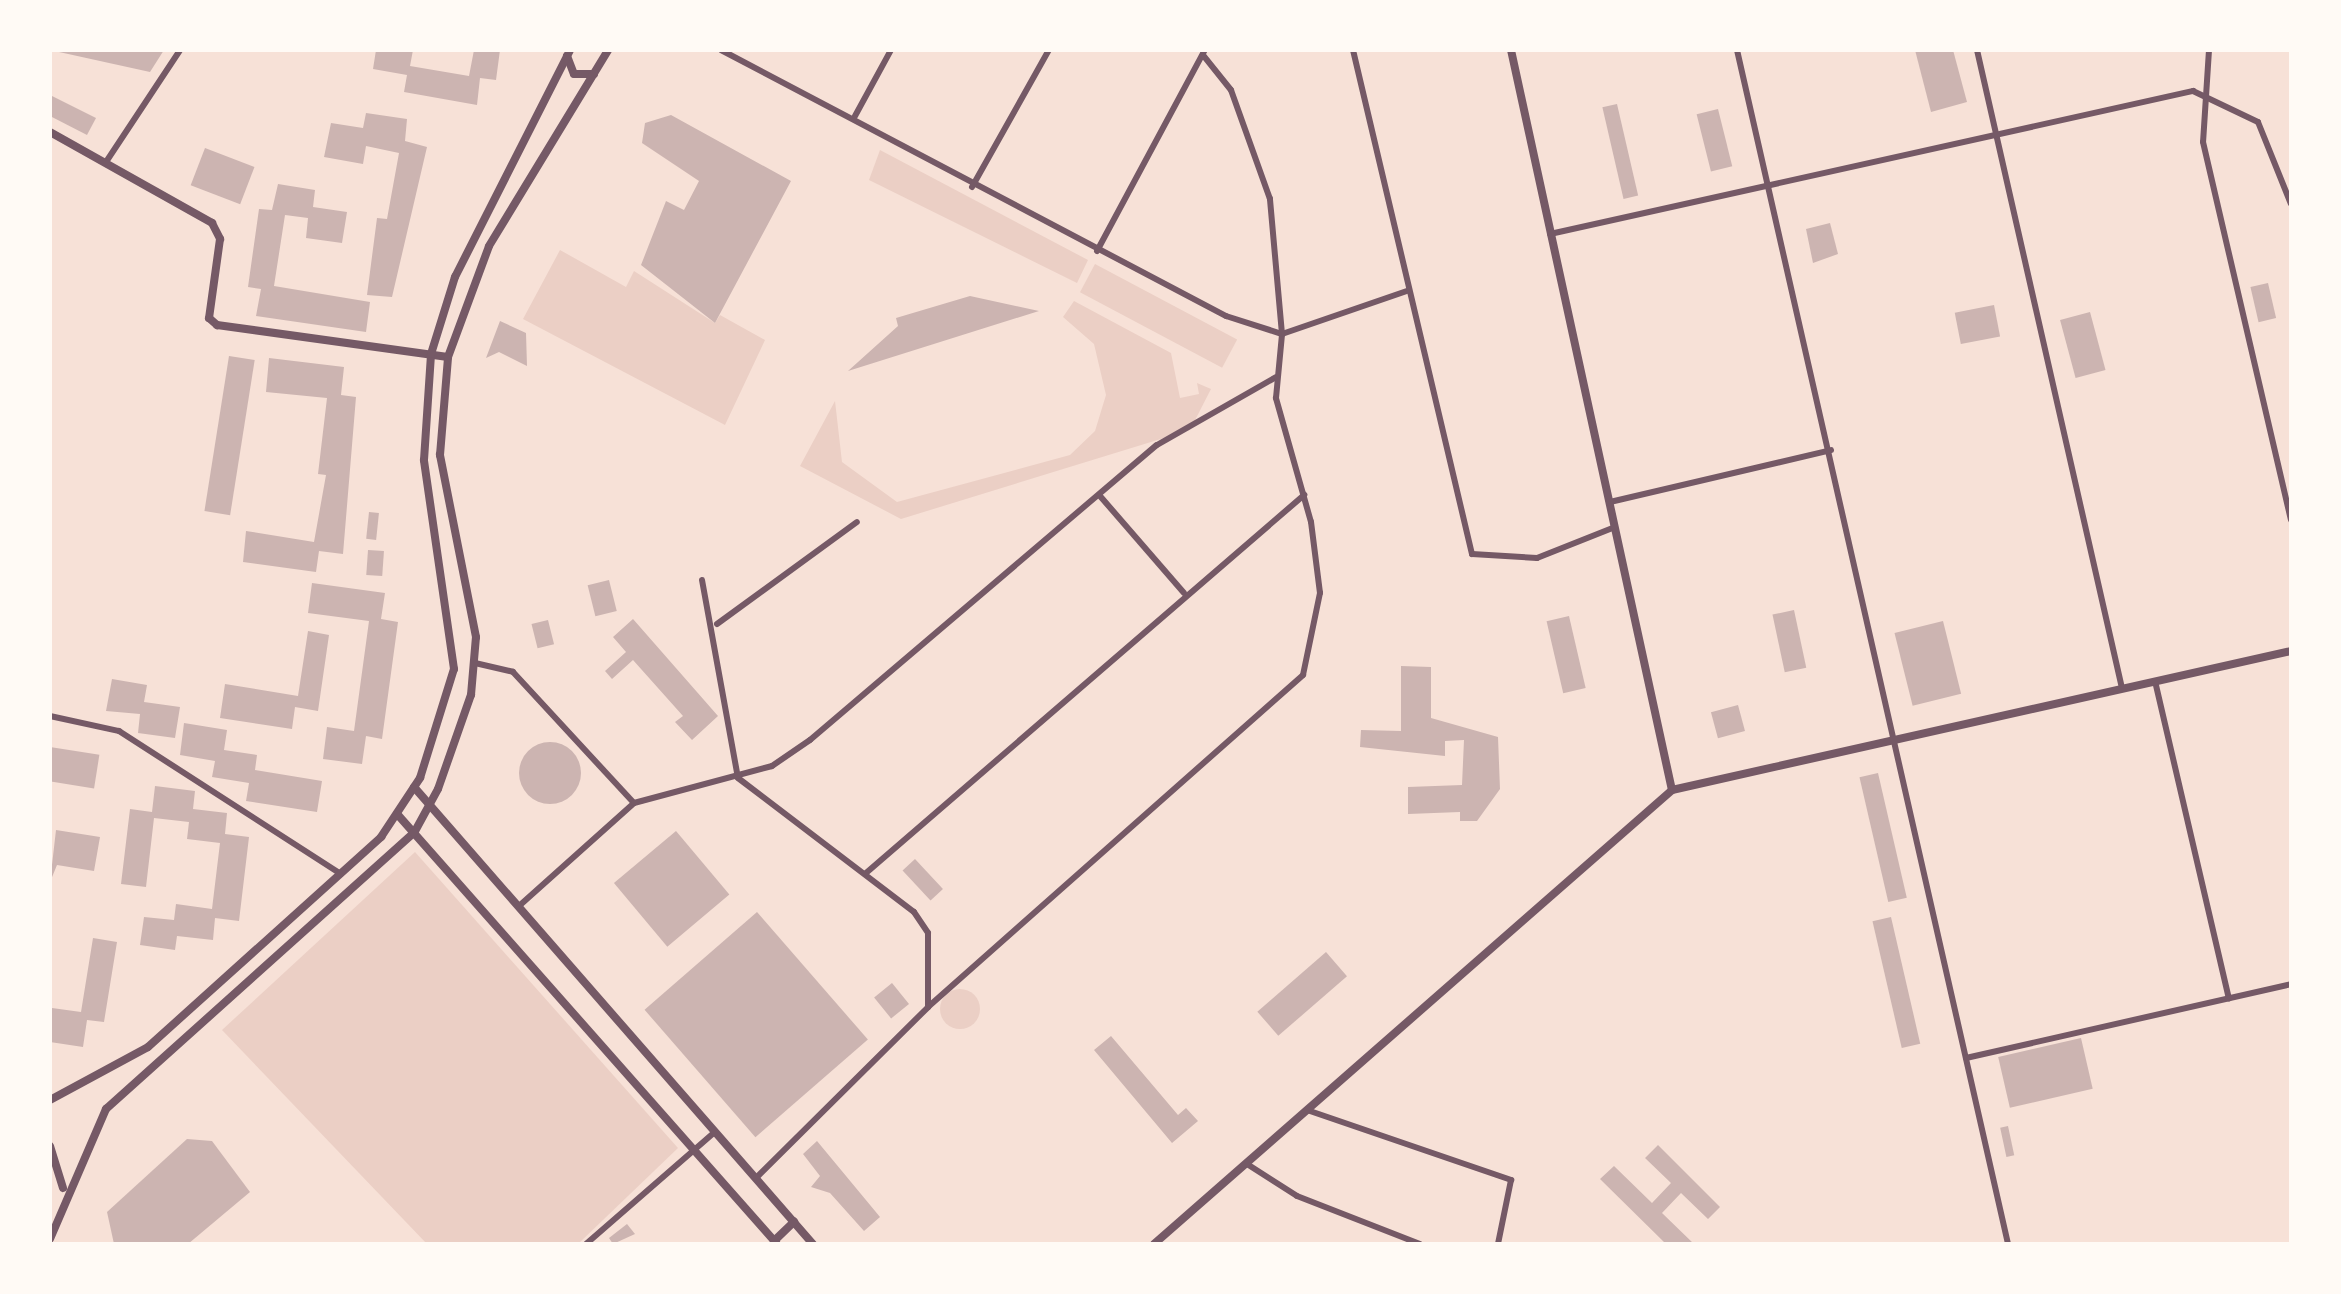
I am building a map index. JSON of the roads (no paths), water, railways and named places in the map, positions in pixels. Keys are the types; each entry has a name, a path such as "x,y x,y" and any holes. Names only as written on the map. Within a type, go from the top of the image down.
{"street":[{"path":"106,162 180,50"},
{"path":"50,1214 106,1109 414,833 430,805 475,664 475,620 440,456 448,358 489,246 608,50"},
{"path":"721,50 855,116 972,187 1097,251 1282,334 1407,291"},
{"path":"855,116 891,50"},
{"path":"972,187 1049,50"},
{"path":"1353,50 1463,533 1472,554 1536,558 1615,527"},
{"path":"1511,50 1672,790"},
{"path":"1738,50 2008,1244"},
{"path":"1977,50 2122,688"},
{"path":"2209,50 2203,142 2291,520"},
{"path":"756,1178 928,1007 1303,675 1315,611 1304,495 1276,377 1282,334 1270,200 1231,90 1204,52 1097,251"},
{"path":"568,53 577,76 597,72"},
{"path":"50,1100 148,1047 341,874 398,815 436,744 454,670 424,460 431,354 455,277 568,53"},
{"path":"1549,234 2204,92 2258,122 2291,204"},
{"path":"50,132 216,228 209,318 217,325 448,358"},
{"path":"519,906 634,803 738,778 810,740 1157,445 1276,377"},
{"path":"1610,502 1830,450"},
{"path":"866,873 1184,593 1304,495"},
{"path":"1100,496 1184,593"},
{"path":"717,624 857,522"},
{"path":"702,580 717,624 738,778 866,873 928,933 928,1007"},
{"path":"1154,1244 1672,790 2291,651"},
{"path":"475,664 512,672 634,803"},
{"path":"2156,681 2229,998"},
{"path":"50,716 119,731 341,874"},
{"path":"414,787 813,1244"},
{"path":"398,815 776,1242 794,1222"},
{"path":"1966,1058 2291,984"},
{"path":"1306,1110 1511,1180 1498,1244"},
{"path":"586,1244 715,1132"},
{"path":"50,1146 62,1170 50,1239"},
{"path":"1247,1164 1297,1196 1420,1244"}]}
